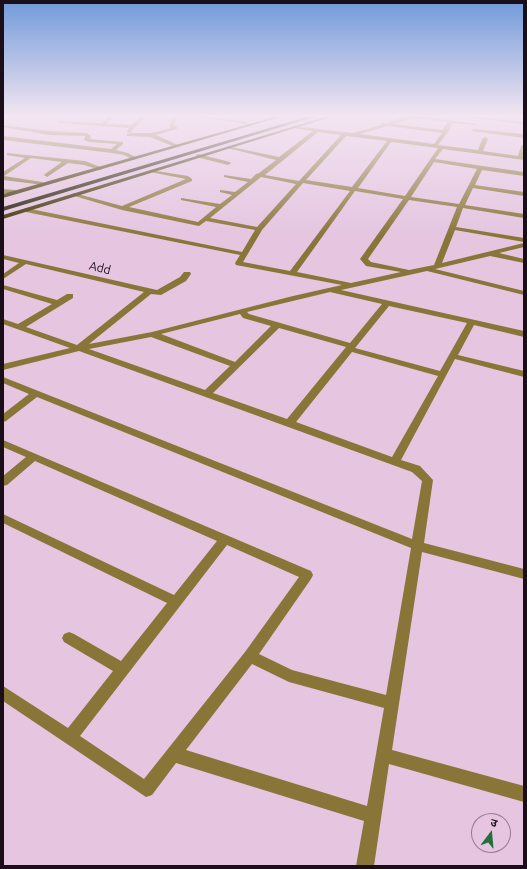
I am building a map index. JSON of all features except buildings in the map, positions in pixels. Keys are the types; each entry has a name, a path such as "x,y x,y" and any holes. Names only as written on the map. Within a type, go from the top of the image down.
{"highway":[{"path":"3,202 156,156"},
{"path":"3,209 188,156"}],"main road":[{"path":"3,196 143,156"},
{"path":"3,217 198,156"}],"street":[{"path":"26,156 92,164 100,168"},
{"path":"3,176 31,156"},
{"path":"129,156 134,158"},
{"path":"198,156 228,162"},
{"path":"265,156 279,159"},
{"path":"74,195 122,208 199,224 283,156"},
{"path":"325,156 259,229 239,264 352,285"},
{"path":"292,273 379,156"},
{"path":"410,272 368,264 364,259 407,198 434,156"},
{"path":"505,156 522,158"},
{"path":"432,160 524,174"},
{"path":"47,175 67,161"},
{"path":"438,265 461,206 480,168"},
{"path":"122,208 190,180 188,178 152,171"},
{"path":"258,175 524,216"},
{"path":"3,176 42,184"},
{"path":"226,176 251,181"},
{"path":"471,186 524,194"},
{"path":"3,190 15,192"},
{"path":"222,191 236,194"},
{"path":"183,199 222,206"},
{"path":"26,210 244,254"},
{"path":"205,219 259,229"},
{"path":"453,228 524,240"},
{"path":"3,367 78,349 152,334 329,290 426,269 524,245"},
{"path":"490,253 524,261"},
{"name":"Add","path":"3,257 158,293 183,279 187,274"},
{"path":"3,277 24,262"},
{"path":"426,269 524,292"},
{"path":"3,287 58,303"},
{"path":"329,290 524,334"},
{"path":"78,349 150,291"},
{"path":"19,327 70,296"},
{"path":"289,424 386,304"},
{"path":"242,312 246,316 442,374"},
{"path":"3,321 395,461 416,469 428,480 365,866"},
{"path":"395,461 471,322"},
{"path":"207,394 277,325"},
{"path":"152,334 236,365"},
{"path":"452,356 524,374"},
{"path":"3,380 417,546 524,574"},
{"path":"3,419 36,393"},
{"path":"3,443 308,575 250,656 146,789 3,693"},
{"path":"3,482 34,456"},
{"path":"3,518 176,602"},
{"path":"69,738 225,539"},
{"path":"69,638 123,669"},
{"path":"250,656 289,676 391,703"},
{"path":"173,754 373,816"},
{"path":"383,755 524,794"}]}
